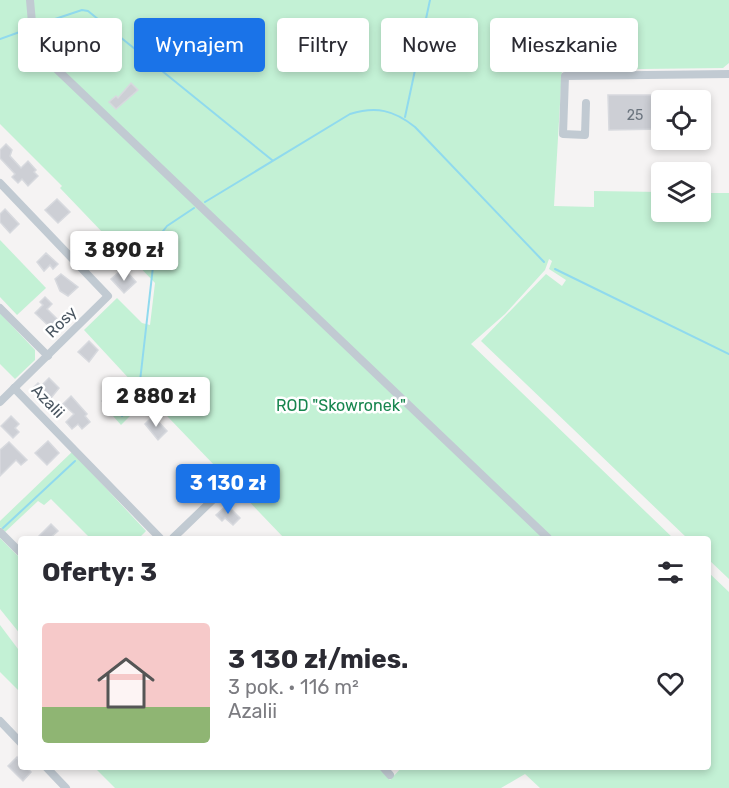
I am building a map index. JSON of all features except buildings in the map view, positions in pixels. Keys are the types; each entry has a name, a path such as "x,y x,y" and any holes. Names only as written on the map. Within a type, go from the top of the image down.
{"street":[{"path":"30,0 33,34 46,59 546,536"},
{"path":"586,103 585,135 563,134 565,76 729,74"},
{"name":"Rosy","path":"0,183 108,296 0,402"},
{"path":"0,308 48,356"},
{"name":"Azalii","path":"14,388 158,536"},
{"path":"175,536 226,487"},
{"path":"0,532 18,550"},
{"path":"0,721 18,740"},
{"path":"49,770 66,788"},
{"path":"386,770 390,775"}],"green space":[{"name":"ROD \"Skowronek\"","path":"0,0 729,0 729,63 723,68 638,69 638,18 490,18 490,72 562,72 554,206 594,207 594,191 651,192 651,222 711,222 711,193 729,193 729,579 711,562 711,536 685,536 481,341 546,274 562,286 566,280 549,269 552,261 549,259 545,270 505,314 471,344 671,536 282,536 145,393 143,403 121,425 113,416 132,399 134,384 84,330 117,298 142,323 150,325 155,283 129,256 126,257 60,188 62,186 0,124"},
{"path":"0,240 46,288 17,315 0,297"},
{"path":"0,313 35,350 35,360 15,379 0,364"},
{"path":"72,452 146,531 141,536 88,536 51,499 44,505 38,501 5,532 0,527 0,521"},
{"path":"0,538 18,556 18,631 0,609"},
{"path":"711,575 729,592 729,788 540,788 525,774 501,788 115,788 97,770 381,770 390,780 399,770 711,770"},
{"path":"0,625 18,649 18,690 0,672"}],"waterway":[{"path":"405,117 430,0"},
{"path":"58,18 82,10 88,11 97,18"},
{"path":"0,39 18,33"},
{"path":"122,39 272,160"},
{"path":"205,202 350,114 368,110 384,111 400,117 415,127 544,262"},
{"path":"122,416 138,399 156,240 167,226 194,208"},
{"path":"555,269 729,354"},
{"path":"3,528 75,461"}]}
